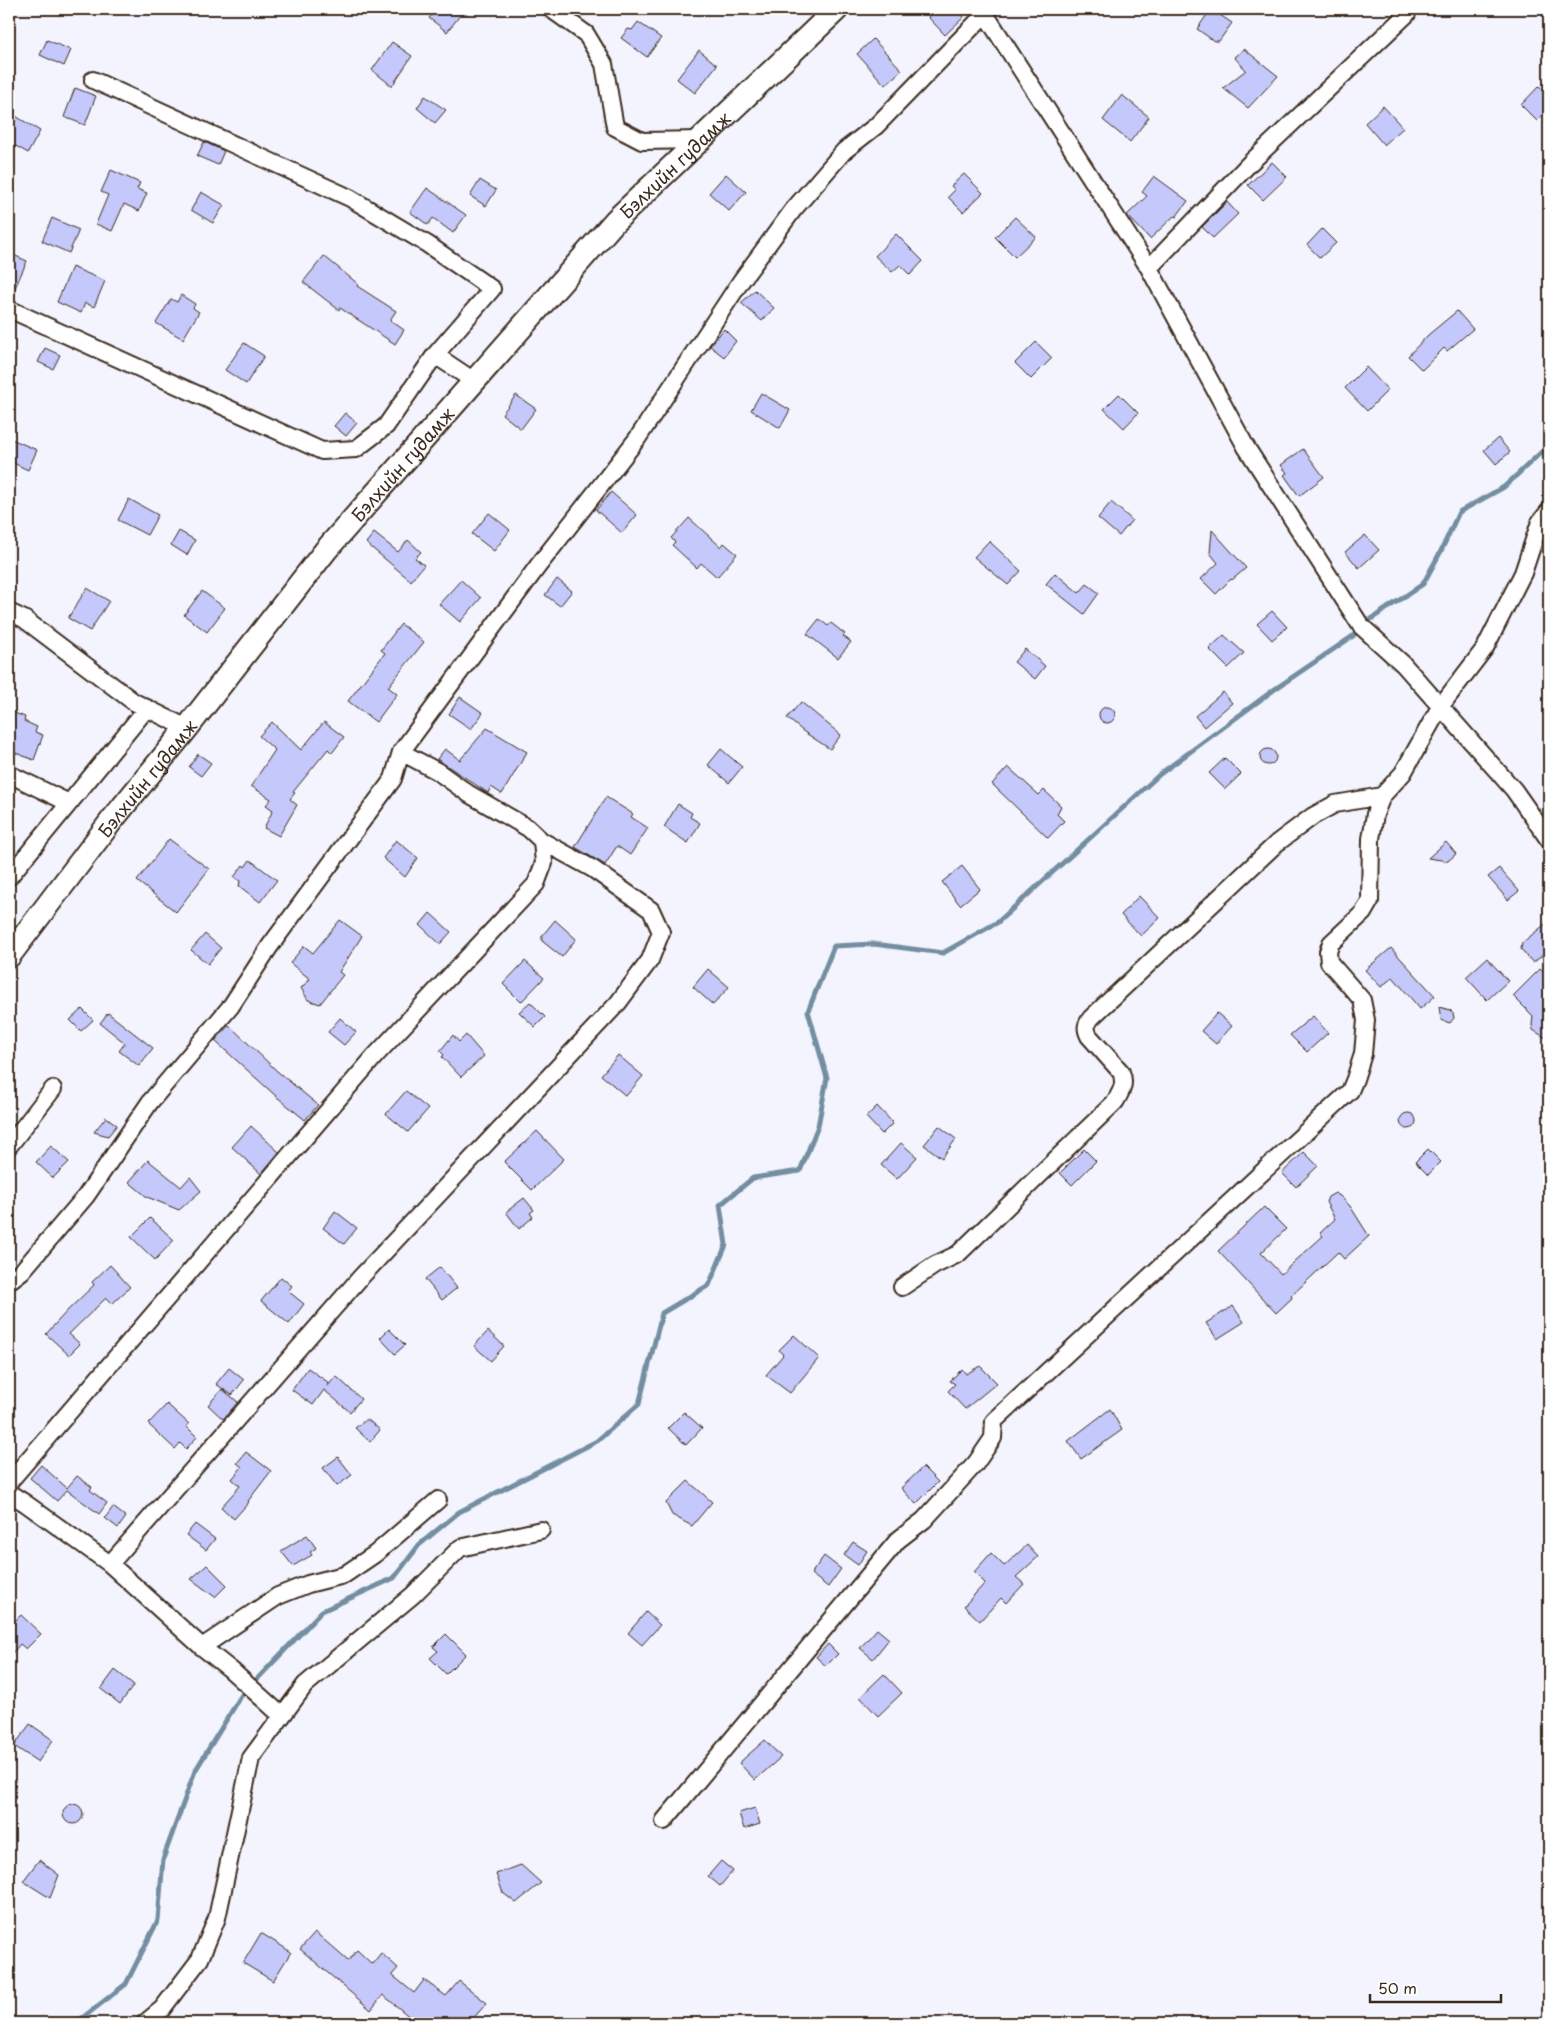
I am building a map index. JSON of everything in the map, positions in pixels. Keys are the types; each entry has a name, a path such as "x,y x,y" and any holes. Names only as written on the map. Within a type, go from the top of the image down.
{"main road":[{"name":"Бэлхийн гудамж","path":"9,956 112,820 188,728 326,550 615,221 837,9"}],"street":[{"path":"551,9 586,34 604,64 615,127 642,141 701,140"},
{"path":"9,1281 22,1271 86,1196 150,1102 231,1006 285,925 393,779 401,752 538,566 637,440 741,281 792,210 844,151 876,126 984,11 1149,268 1246,447 1361,626 1403,664 1514,790 1549,840"},
{"path":"1149,268 1250,163 1407,14"},
{"path":"9,309 322,451 356,449 386,426 435,355 492,289 427,244 350,198 93,80"},
{"path":"435,355 474,381"},
{"path":"664,1820 898,1540 924,1520 976,1463 993,1438 994,1421 1350,1091 1363,1054 1366,1020 1362,1000 1329,962 1328,952 1331,943 1363,913 1370,901 1371,839 1375,814 1382,796 1403,773 1440,707 1485,648 1523,573 1540,522 1549,511"},
{"path":"9,612 24,619 134,702 188,728"},
{"path":"9,877 147,708"},
{"path":"110,1564 360,1278 618,1003 650,960 661,932 651,910 592,870 542,841 528,828 469,794 438,771 401,752"},
{"path":"9,774 69,803"},
{"path":"902,1287 935,1265 958,1254 1115,1102 1121,1092 1123,1078 1121,1072 1089,1036 1086,1030 1091,1018 1276,843 1313,816 1335,804 1382,796"},
{"path":"9,1482 375,1056 536,884 544,863 542,841"},
{"path":"9,1146 53,1089"},
{"path":"9,1493 110,1564 282,1716"},
{"path":"202,1647 278,1596 308,1584 344,1575 375,1554 438,1500"},
{"path":"145,2023 162,2009 200,1959 217,1918 251,1758 305,1685 413,1594 460,1548 541,1530"}],"building":[{"path":"437,9 465,9 447,32 429,18"},
{"path":"937,9 956,9 964,17 945,35 928,17"},
{"path":"1211,9 1232,23 1219,41 1214,41 1197,29"},
{"path":"638,22 661,38 647,57 621,38 628,29 632,30"},
{"path":"873,39 902,70 885,85 857,54"},
{"path":"47,40 71,50 64,66 40,55"},
{"path":"392,42 412,56 392,86 372,70"},
{"path":"1244,49 1278,76 1248,108 1223,88 1246,70 1234,57"},
{"path":"699,50 717,65 695,93 677,79"},
{"path":"1539,86 1549,96 1549,108 1537,121 1521,105"},
{"path":"75,88 96,96 85,125 64,117"},
{"path":"1122,95 1149,117 1130,142 1103,120"},
{"path":"425,96 446,110 435,123 417,108"},
{"path":"1383,106 1403,128 1384,145 1365,123"},
{"path":"9,112 40,131 28,153 9,142"},
{"path":"204,142 224,151 218,165 197,156"},
{"path":"1272,162 1287,177 1263,200 1248,185"},
{"path":"111,170 140,183 137,189 147,193 139,211 124,204 112,231 96,224 108,195 101,192"},
{"path":"726,174 746,192 729,211 709,193"},
{"path":"964,174 983,193 963,212 948,197 955,190 951,186"},
{"path":"1154,176 1188,201 1176,217 1174,216 1150,239 1127,215 1147,196 1142,192"},
{"path":"480,180 496,190 486,206 470,196"},
{"path":"427,188 466,215 453,233 433,218 428,225 410,212"},
{"path":"201,192 224,205 213,223 191,210"},
{"path":"1227,202 1238,214 1213,238 1202,227"},
{"path":"1015,217 1036,237 1015,257 995,237"},
{"path":"52,218 79,230 69,253 42,241"},
{"path":"1322,229 1336,243 1320,258 1307,245"},
{"path":"896,234 923,261 910,275 900,265 892,272 875,256"},
{"path":"9,253 27,261 10,299 9,299"},
{"path":"324,256 358,284 357,286 396,311 390,320 404,330 395,344 340,308 339,310 303,282"},
{"path":"72,267 105,281 94,307 85,303 81,313 57,302"},
{"path":"755,290 774,308 762,321 741,303"},
{"path":"181,295 195,304 193,308 199,312 183,339 156,323 171,299 177,302"},
{"path":"1457,311 1473,329 1447,351 1444,348 1422,370 1408,356 1428,335"},
{"path":"724,329 736,341 724,357 710,346"},
{"path":"1036,342 1052,358 1031,379 1015,363"},
{"path":"244,343 264,356 246,384 225,370"},
{"path":"45,348 60,355 53,369 38,362"},
{"path":"1366,367 1388,390 1367,411 1345,388"},
{"path":"761,393 790,410 780,428 751,410"},
{"path":"1119,394 1138,413 1124,428 1104,409"},
{"path":"516,395 536,409 521,429 502,414"},
{"path":"345,413 357,423 346,436 334,426"},
{"path":"9,438 37,450 28,470 9,461"},
{"path":"1498,438 1510,452 1496,464 1484,450"},
{"path":"1303,449 1324,477 1299,496 1284,475 1287,473 1281,465"},
{"path":"611,492 637,515 622,533 596,510"},
{"path":"129,499 158,515 147,535 118,520"},
{"path":"1111,502 1132,520 1119,536 1098,518"},
{"path":"489,513 510,530 494,551 472,534"},
{"path":"689,518 721,547 724,543 737,554 717,577 701,563 697,568 672,545 675,542 671,538"},
{"path":"1212,530 1246,568 1231,579 1216,594 1201,579 1218,563 1210,553"},
{"path":"179,531 195,540 187,555 171,545"},
{"path":"374,533 398,552 408,540 421,552 415,558 424,565 411,581 366,543"},
{"path":"1365,535 1379,550 1359,568 1345,552"},
{"path":"989,541 1021,571 1008,585 974,557"},
{"path":"1055,573 1079,593 1087,584 1099,593 1084,614 1046,584"},
{"path":"557,579 572,591 560,606 545,595"},
{"path":"461,580 481,598 460,622 439,604"},
{"path":"87,588 109,601 90,631 68,618"},
{"path":"202,591 225,608 207,632 184,615"},
{"path":"1272,611 1287,627 1272,640 1257,624"},
{"path":"819,619 828,626 831,623 845,634 843,636 851,642 838,658 807,634"},
{"path":"401,624 424,642 388,687 397,694 376,722 348,701 385,653 381,650"},
{"path":"1224,635 1244,653 1228,668 1209,649"},
{"path":"1025,649 1045,666 1035,679 1014,662"},
{"path":"1223,692 1232,703 1204,727 1195,716"},
{"path":"460,697 483,713 471,729 449,714"},
{"path":"801,702 841,735 830,749 787,718"},
{"path":"1104,707 1110,707 1115,712 1113,721 1104,723 1099,718 1099,712"},
{"path":"9,711 25,717 24,721 37,727 35,732 43,735 34,760 13,752 11,758 9,757"},
{"path":"272,722 301,750 324,722 344,737 332,753 328,749 293,792 295,793 290,799 297,805 279,836 264,828 273,810 266,805 271,799 251,786 275,750 259,736"},
{"path":"487,728 527,752 502,794 491,787 488,793 437,759 445,749 460,760"},
{"path":"721,749 742,767 729,783 708,765"},
{"path":"1268,749 1274,751 1276,757 1274,763 1268,765 1262,763 1260,757 1262,751"},
{"path":"198,754 211,763 201,776 189,767"},
{"path":"1225,758 1241,774 1225,789 1209,773"},
{"path":"1008,767 1039,795 1044,790 1061,806 1057,814 1064,821 1048,838 992,784"},
{"path":"606,797 633,814 631,817 648,828 630,855 617,846 605,865 575,847"},
{"path":"678,804 692,813 690,817 700,823 688,843 664,827"},
{"path":"169,839 209,869 176,912 137,881"},
{"path":"396,840 418,858 405,877 383,858"},
{"path":"1446,842 1456,854 1448,861 1428,858"},
{"path":"250,860 277,880 260,902 239,886 240,881 234,877 243,865 245,867"},
{"path":"962,866 980,889 960,905 942,882"},
{"path":"1499,868 1519,891 1508,900 1488,877"},
{"path":"1139,896 1160,918 1141,936 1121,915"},
{"path":"430,913 451,932 440,944 420,925"},
{"path":"340,920 362,936 339,972 343,975 320,1004 308,1000 301,988 310,979 290,963 304,946 313,953"},
{"path":"555,920 576,939 562,957 542,941 542,936"},
{"path":"1549,921 1549,950 1533,963 1521,949 1522,943"},
{"path":"205,934 221,948 208,964 191,950"},
{"path":"1391,948 1435,996 1420,1009 1393,977 1381,987 1365,970"},
{"path":"1487,958 1508,981 1487,1000 1466,977"},
{"path":"525,961 544,978 521,1002 503,984"},
{"path":"708,969 729,987 713,1005 693,987"},
{"path":"1540,969 1549,978 1549,1040 1533,1030 1533,1016 1513,996"},
{"path":"530,1002 545,1017 535,1027 519,1012"},
{"path":"1439,1007 1450,1010 1453,1013 1454,1018 1450,1023 1441,1020"},
{"path":"82,1009 93,1020 81,1031 70,1020"},
{"path":"108,1013 153,1048 139,1066 119,1051 125,1043 100,1023"},
{"path":"1217,1013 1232,1026 1216,1044 1201,1031"},
{"path":"1313,1016 1328,1033 1307,1052 1290,1035"},
{"path":"340,1018 356,1032 344,1045 328,1032"},
{"path":"229,1025 277,1071 318,1105 305,1120 215,1041"},
{"path":"453,1035 459,1042 466,1035 484,1056 461,1077 442,1057 444,1055 440,1051"},
{"path":"618,1055 643,1076 626,1096 601,1075"},
{"path":"406,1091 428,1109 408,1132 386,1114"},
{"path":"877,1106 893,1123 882,1134 866,1117"},
{"path":"1408,1113 1414,1115 1416,1121 1414,1127 1408,1129 1402,1127 1400,1121 1402,1115"},
{"path":"106,1117 117,1125 108,1136 94,1132"},
{"path":"251,1126 279,1152 261,1174 232,1147"},
{"path":"939,1126 956,1139 942,1158 924,1145"},
{"path":"537,1131 564,1159 532,1190 504,1162"},
{"path":"901,1143 917,1157 897,1179 881,1165"},
{"path":"51,1146 69,1162 53,1178 36,1162"},
{"path":"1084,1149 1096,1161 1072,1185 1060,1173"},
{"path":"1428,1149 1441,1162 1428,1175 1415,1162"},
{"path":"1304,1152 1318,1166 1296,1187 1282,1173"},
{"path":"148,1160 181,1187 190,1177 201,1191 179,1210 147,1197 129,1182"},
{"path":"1335,1193 1350,1206 1369,1236 1344,1259 1338,1252 1291,1296 1292,1298 1276,1313 1218,1251 1264,1207 1286,1229 1261,1253 1281,1274 1323,1236 1320,1233 1335,1219 1326,1202 1328,1197"},
{"path":"524,1198 534,1210 530,1213 533,1217 519,1229 506,1212"},
{"path":"335,1211 357,1228 344,1244 323,1228"},
{"path":"150,1218 174,1240 155,1260 131,1237"},
{"path":"110,1265 130,1287 112,1304 106,1298 69,1334 80,1344 69,1355 46,1334 94,1285 92,1282"},
{"path":"440,1267 457,1288 442,1300 425,1279"},
{"path":"281,1277 292,1286 288,1291 304,1304 289,1324 261,1301"},
{"path":"1233,1306 1244,1322 1217,1339 1206,1323"},
{"path":"389,1329 405,1345 395,1354 380,1338"},
{"path":"488,1331 504,1346 491,1361 474,1346"},
{"path":"794,1335 819,1358 790,1393 766,1375 783,1355 779,1350"},
{"path":"980,1366 997,1383 965,1409 948,1391 955,1384 950,1381 962,1369 966,1374"},
{"path":"229,1368 244,1380 232,1395 216,1384"},
{"path":"308,1368 329,1383 327,1387 336,1376 361,1399 350,1412 324,1390 313,1405 292,1390"},
{"path":"222,1389 238,1402 223,1419 208,1405"},
{"path":"167,1404 189,1424 186,1426 197,1437 186,1449 180,1443 175,1449 148,1424"},
{"path":"1110,1409 1122,1430 1081,1459 1068,1441"},
{"path":"684,1412 702,1428 686,1445 668,1428"},
{"path":"367,1419 380,1430 370,1442 355,1428"},
{"path":"246,1452 271,1471 249,1502 234,1519 221,1507 240,1486 232,1479 242,1467 237,1463"},
{"path":"338,1457 352,1475 337,1486 323,1468"},
{"path":"41,1465 67,1488 77,1476 92,1487 90,1490 107,1503 99,1514 67,1490 57,1501 30,1478"},
{"path":"923,1467 938,1482 916,1504 901,1488"},
{"path":"688,1481 712,1502 692,1526 672,1515 666,1503"},
{"path":"113,1507 126,1517 118,1528 105,1518"},
{"path":"195,1524 215,1539 206,1550 186,1535"},
{"path":"307,1535 316,1548 310,1552 312,1555 293,1566 281,1551"},
{"path":"853,1542 867,1551 858,1565 844,1555"},
{"path":"1027,1545 1038,1557 1016,1577 1024,1584 1006,1603 1001,1598 980,1621 964,1606 985,1583 974,1572 991,1553 1004,1566"},
{"path":"824,1556 841,1569 828,1587 811,1574"},
{"path":"207,1565 227,1585 215,1597 191,1579"},
{"path":"646,1612 660,1625 642,1645 628,1633"},
{"path":"21,1615 41,1634 26,1649 20,1644 9,1657 9,1627"},
{"path":"877,1629 889,1639 873,1659 860,1648"},
{"path":"446,1634 466,1654 446,1674 430,1658 438,1651 433,1647"},
{"path":"828,1644 838,1654 826,1666 816,1657"},
{"path":"115,1670 134,1685 120,1704 101,1689"},
{"path":"884,1674 902,1693 878,1716 860,1697"},
{"path":"30,1724 53,1740 38,1762 14,1746"},
{"path":"765,1740 781,1757 755,1780 739,1763"},
{"path":"73,1804 80,1807 83,1814 80,1821 73,1824 66,1821 63,1814 66,1807"},
{"path":"755,1808 760,1824 744,1829 739,1813"},
{"path":"39,1860 59,1875 50,1898 23,1881"},
{"path":"721,1861 733,1871 720,1886 708,1876"},
{"path":"521,1865 541,1883 516,1903 503,1893 496,1874"},
{"path":"315,1932 348,1961 357,1950 372,1964 381,1953 398,1968 392,1975 414,1993 424,1980 446,1996 459,1981 487,2003 469,2023 417,2023 383,1995 371,2010 300,1949"},
{"path":"261,1933 291,1952 273,1981 243,1963"}],"waterway":[{"path":"54,2023 81,2019 126,1984 158,1920 163,1859 195,1771 241,1696 322,1611 394,1578 419,1545 459,1512 597,1441 639,1404 662,1313 709,1285 726,1245 720,1205 753,1178 800,1171 818,1126 827,1078 808,1011 834,946 874,944 943,953 998,922 1160,774 1275,689 1353,636 1361,626 1423,584 1459,512 1504,487 1549,445"}]}
